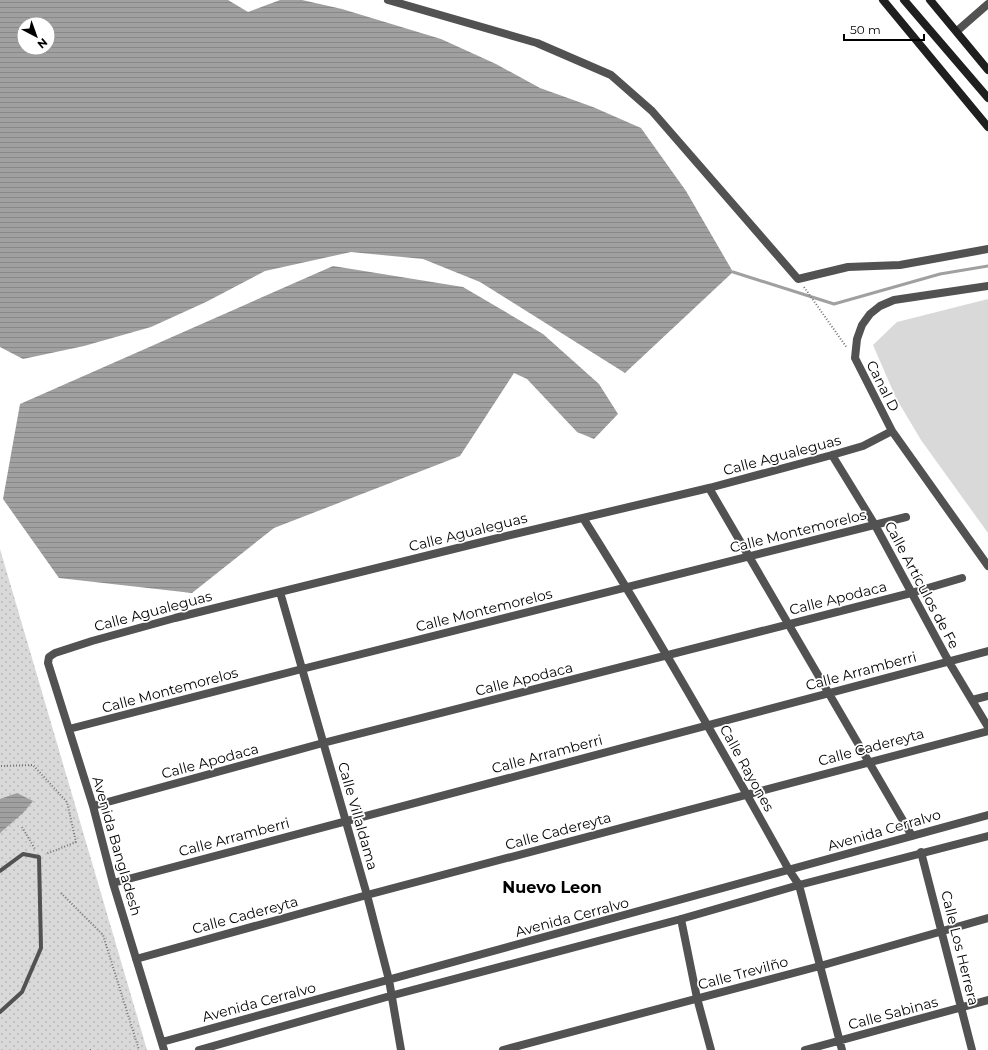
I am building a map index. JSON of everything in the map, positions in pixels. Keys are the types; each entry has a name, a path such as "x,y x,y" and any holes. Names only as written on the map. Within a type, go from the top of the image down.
{"main road":[{"path":"883,0 988,127"},
{"path":"904,0 988,98"},
{"path":"930,0 988,70"}],"street":[{"path":"388,0 537,43 611,75 652,111 798,279 848,267 900,265 988,249"},
{"path":"957,31 988,4"},
{"name":"Canal D","path":"988,286 894,300 880,306 870,314 862,325 857,339 854,358 892,431 988,566"},
{"name":"Calle Agualeguas","path":"49,657 62,650 129,630 709,488 863,446 892,431"},
{"name":"Calle Artículos de Fe","path":"832,455 875,525 949,662 988,727"},
{"path":"709,488 830,693 912,836"},
{"name":"Calle Montemorelos","path":"69,730 302,668 628,588 906,517"},
{"name":"Calle Rayones","path":"583,518 628,588 708,725 789,870 799,884 842,1050"},
{"name":"Calle Apodaca","path":"93,806 323,743 911,593 962,578"},
{"name":"Calle Villaldama","path":"280,592 367,895 389,980 390,996 400,1050"},
{"name":"Calle Arramberri","path":"113,883 988,651"},
{"name":"Avenida Bangladesh","path":"49,657 48,663 93,806 113,883 164,1050"},
{"path":"972,700 988,696"},
{"name":"Calle Cadereyta","path":"136,959 367,895 868,761 988,731"},
{"name":"Avenida Cerralvo","path":"162,1042 988,815"},
{"name":"Avenida Cerralvo","path":"199,1050 390,996 681,919 799,884 988,836"},
{"name":"Calle Los Herrera","path":"921,852 943,931 972,1050"},
{"name":"Calle Trevilño","path":"503,1050 820,966 988,918"},
{"path":"681,919 711,1050"},
{"name":"Calle Sabinas","path":"805,1050 988,1000"}],"lane":[{"path":"0,871 23,854 39,857 41,948 22,992 0,1012"}],"path":[{"path":"805,289 854,358"},
{"path":"2,766 33,765 67,802 76,842 39,857 22,827"},
{"path":"61,893 103,936 139,1050"}],"shaded area":[{"path":"0,0 228,0 248,12 280,0 302,0 342,9 441,39 496,64 540,88 593,107 641,128 686,191 733,272 625,373 480,282 423,259 351,252 265,271 206,302 151,327 84,346 23,359 0,347"},
{"path":"333,266 463,287 543,334 599,384 618,414 594,439 577,432 527,379 514,373 460,456 274,528 192,593 59,578 3,499 20,404"},
{"path":"988,299 988,533 921,440 896,398 873,345 897,322"},
{"path":"0,549 147,1050 0,1050"},
{"path":"17,793 33,801 23,813 0,833 0,799"}],"waterway":[{"path":"733,272 834,304 940,274 988,266"}],"district":[{"name":"Nuevo Leon","path":"552,887"}]}
